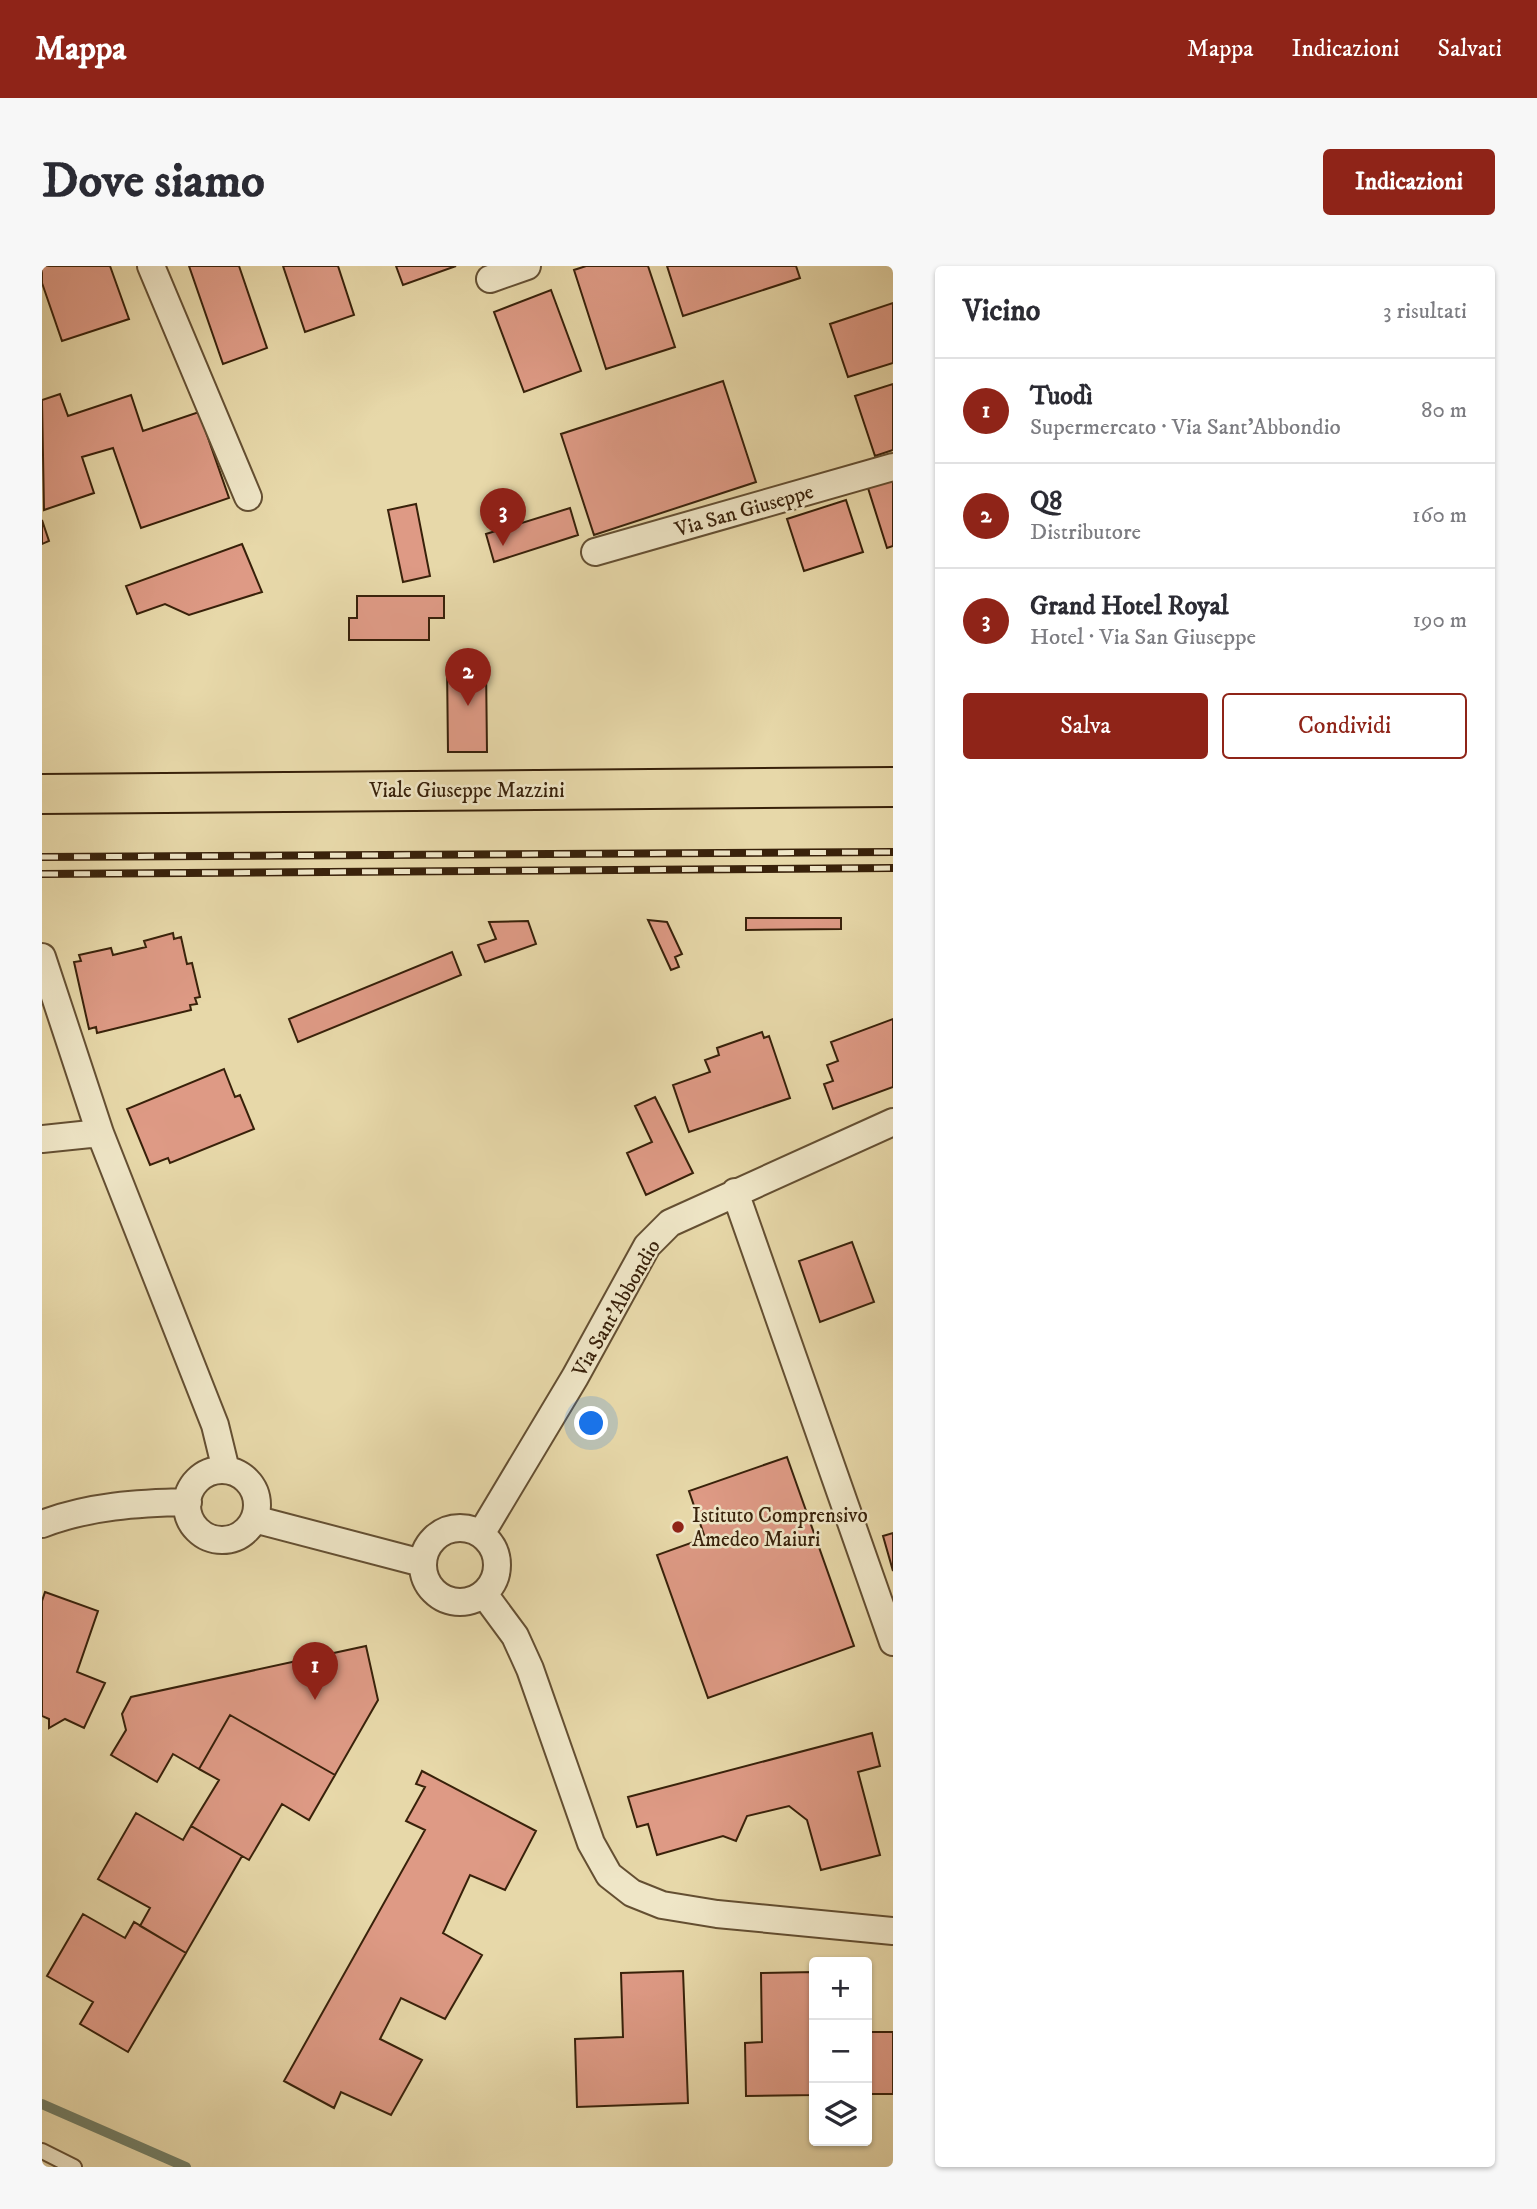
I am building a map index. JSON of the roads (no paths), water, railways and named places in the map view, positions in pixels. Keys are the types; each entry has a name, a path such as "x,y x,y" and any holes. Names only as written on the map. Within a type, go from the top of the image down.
{"main road":[{"name":"Viale Giuseppe Mazzini","path":"42,794 893,787"}],"street":[{"path":"151,266 248,497"},
{"path":"490,279 527,266"},
{"name":"Via San Giuseppe","path":"595,552 893,467"},
{"path":"42,957 100,1133 215,1425 226,1471"},
{"name":"Via Sant'Abbondio","path":"481,1534 575,1377 647,1245 670,1223 893,1122"},
{"path":"42,1139 100,1133"},
{"path":"735,1192 893,1642"},
{"path":"226,1471 246,1479 253,1488 257,1509 254,1519 237,1536 214,1539 194,1525 188,1502 190,1492 204,1475 226,1471"},
{"path":"42,1524 63,1516 128,1503 188,1502"},
{"path":"254,1519 422,1563"},
{"path":"459,1527 481,1534 495,1552 497,1563 492,1585 484,1594 461,1602 438,1596 429,1587 422,1563 430,1542 438,1534 459,1527"},
{"path":"484,1594 515,1636 591,1843 609,1875 632,1893 662,1905 717,1914 893,1931"}],"lane":[{"path":"42,2151 74,2167"}],"waterway":[{"path":"42,2104 186,2167"}],"railway":[{"path":"42,857 893,852"},
{"path":"42,874 893,868"}],"place":[{"name":"Grand Hotel Royal","path":"503,546"},
{"name":"Q8","path":"468,706"},
{"name":"Istituto Comprensivo Amedeo Maiuri","path":"678,1527"},
{"name":"Tuodì","path":"315,1700"}]}
